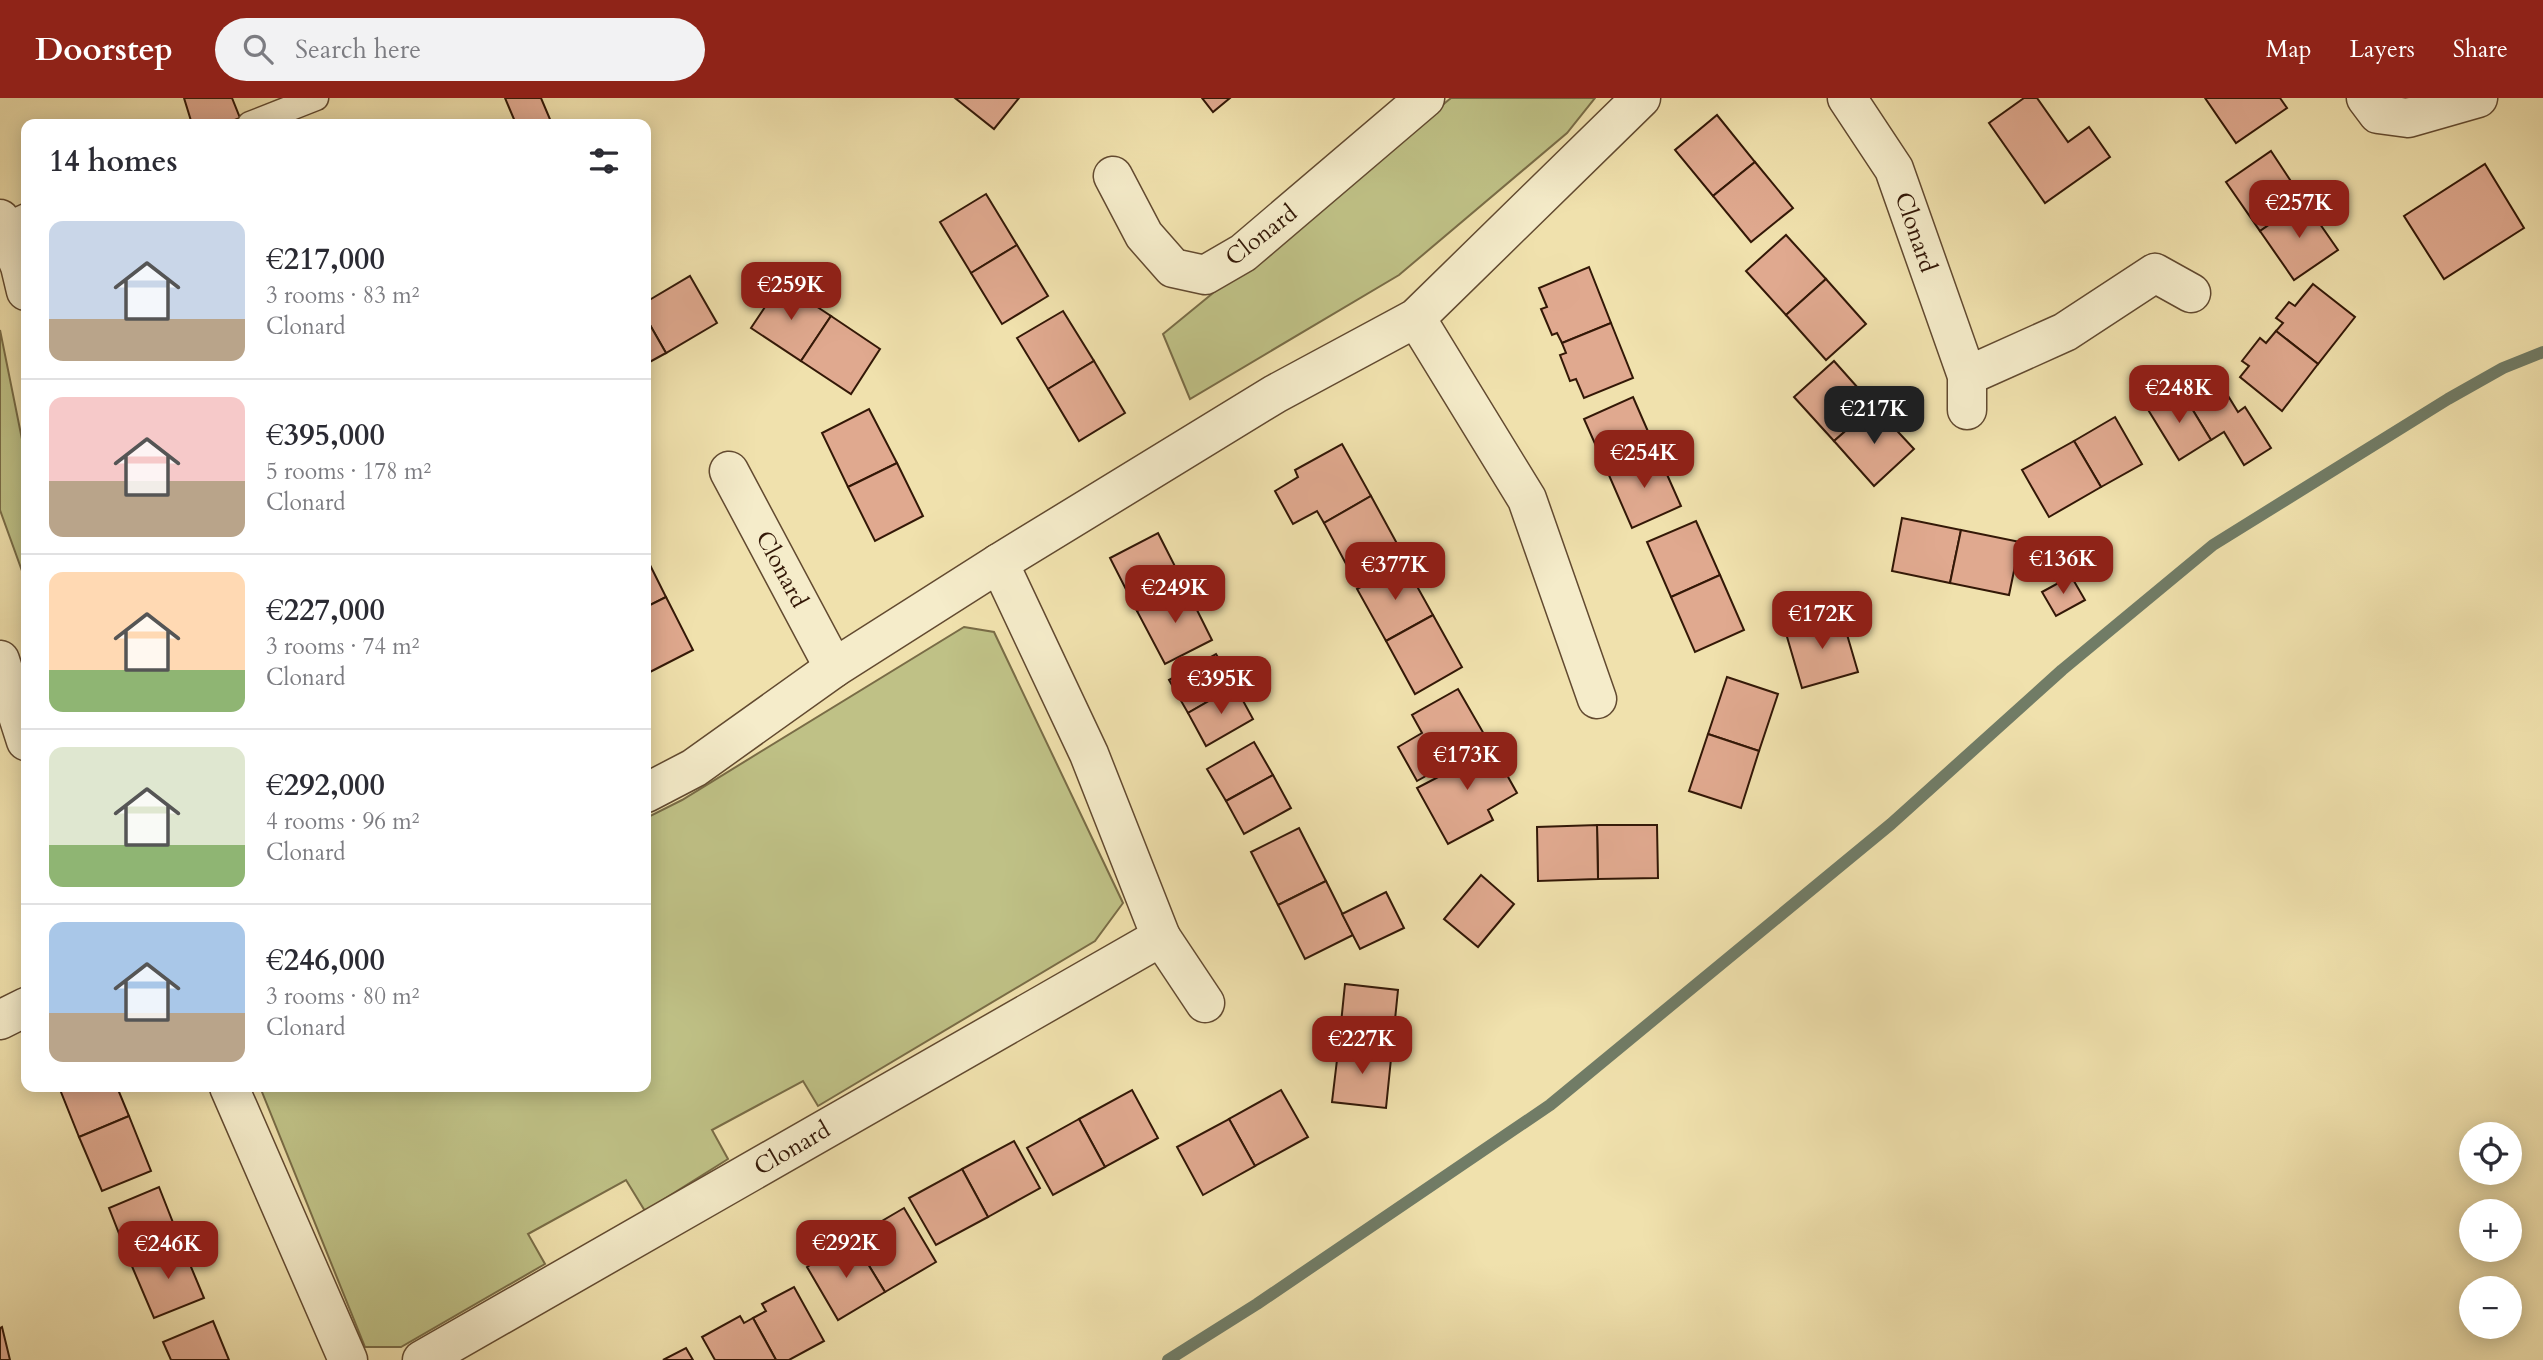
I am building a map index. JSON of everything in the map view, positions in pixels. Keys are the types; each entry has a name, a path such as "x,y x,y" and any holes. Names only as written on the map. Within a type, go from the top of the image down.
{"street":[{"name":"Clonard","path":"1113,176 1144,235 1173,268 1205,275 1243,253 1425,98"},
{"name":"Clonard","path":"1847,98 1894,169 1967,393 2155,273 2192,293"},
{"path":"2366,98 2378,114 2408,118 2478,98"},
{"path":"651,790 694,768 834,668 999,563 1275,394 1416,318 1633,101"},
{"path":"10,221 15,278"},
{"path":"1416,318 1528,499 1597,699"},
{"name":"Clonard","path":"729,471 834,668"},
{"path":"999,563 1089,754 1161,937 1205,1003"},
{"path":"0,660 21,725"},
{"name":"Clonard","path":"422,1360 1161,937"},
{"path":"0,1020 21,1010"},
{"path":"231,1092 348,1360"}],"lane":[{"path":"263,119 316,98"}],"green space":[{"path":"1451,98 1595,98 1567,133 1399,275 1190,399 1163,334"},
{"path":"0,330 21,434 21,568 0,510"},
{"path":"964,627 994,632 1123,903 1095,941 818,1106 803,1081 712,1130 728,1159 645,1211 626,1180 528,1234 545,1264 401,1347 365,1347 262,1092 651,1092 651,816 682,800"}],"building":[{"path":"184,98 232,98 240,118 237,119 190,119"},
{"path":"505,98 541,98 550,119 514,119"},
{"path":"955,98 1019,98 994,129"},
{"path":"1202,98 1230,98 1213,112"},
{"path":"2024,98 2037,98 2068,142 2089,127 2110,157 2045,203 1989,123"},
{"path":"2205,98 2280,98 2287,108 2236,143"},
{"path":"1717,115 1755,162 1713,196 1675,150"},
{"path":"2271,151 2304,201 2260,231 2226,182"},
{"path":"1755,162 1793,208 1751,242 1713,196"},
{"path":"2485,164 2524,228 2444,279 2404,216"},
{"path":"986,194 1017,245 971,273 940,222"},
{"path":"2304,201 2338,250 2294,280 2260,231"},
{"path":"1786,235 1826,279 1786,315 1746,271"},
{"path":"1017,245 1048,296 1002,324 971,273"},
{"path":"1589,267 1611,323 1562,343 1557,333 1552,335 1541,309 1547,307 1539,288"},
{"path":"690,276 717,323 666,353 651,327 651,299"},
{"path":"1826,279 1866,324 1826,360 1786,315"},
{"path":"781,283 831,316 801,361 751,328"},
{"path":"2313,284 2355,317 2318,364 2276,331 2283,323 2276,318 2289,302 2295,306"},
{"path":"1063,311 1094,361 1048,389 1017,338"},
{"path":"831,316 880,349 851,394 801,361"},
{"path":"1611,323 1633,378 1584,398 1576,379 1570,381 1560,355 1566,353 1562,343"},
{"path":"651,327 666,353 651,361"},
{"path":"2276,331 2318,364 2282,411 2240,377 2249,366 2242,361 2260,338 2266,343"},
{"path":"1094,361 1125,413 1079,441 1048,389"},
{"path":"1834,361 1874,406 1834,441 1794,397"},
{"path":"2211,368 2238,412 2245,407 2271,448 2244,465 2224,432 2211,440 2183,394 2195,387 2190,381"},
{"path":"2169,394 2173,400 2183,394 2211,440 2179,460 2147,408"},
{"path":"1633,397 1657,452 1608,473 1584,419"},
{"path":"1874,406 1914,449 1874,486 1834,441"},
{"path":"869,409 897,463 848,487 822,433"},
{"path":"2115,417 2142,464 2101,487 2074,441"},
{"path":"2074,441 2101,487 2049,517 2022,470"},
{"path":"1342,444 1371,496 1324,523 1317,511 1293,524 1275,491 1298,477 1295,470"},
{"path":"1657,452 1681,506 1632,528 1608,473"},
{"path":"897,463 923,516 875,541 848,487"},
{"path":"1371,496 1400,549 1352,575 1324,523"},
{"path":"1902,518 1961,530 1950,583 1892,571"},
{"path":"1696,521 1720,575 1671,597 1647,542"},
{"path":"1961,530 2020,542 2009,595 1950,583"},
{"path":"1158,533 1185,586 1137,611 1110,558"},
{"path":"1404,563 1433,615 1386,641 1357,589"},
{"path":"651,567 666,597 651,604"},
{"path":"1720,575 1744,630 1695,652 1671,597"},
{"path":"2071,576 2085,600 2056,616 2042,592"},
{"path":"1185,586 1212,640 1165,664 1137,611"},
{"path":"666,597 693,650 651,671 651,604"},
{"path":"1841,614 1858,672 1802,688 1785,630"},
{"path":"1433,615 1462,667 1415,694 1386,641"},
{"path":"1216,654 1235,686 1188,713 1169,680"},
{"path":"1727,677 1778,694 1759,751 1708,734"},
{"path":"1235,686 1253,719 1206,746 1188,713"},
{"path":"1458,689 1488,741 1417,781 1398,747 1422,733 1412,715"},
{"path":"1708,734 1759,751 1741,808 1689,791"},
{"path":"1488,741 1517,793 1488,810 1493,820 1448,844 1417,788 1444,774 1441,767"},
{"path":"1254,742 1273,775 1226,801 1207,769"},
{"path":"1273,775 1291,808 1244,834 1226,801"},
{"path":"1597,825 1657,825 1658,878 1598,879"},
{"path":"1597,825 1598,879 1538,881 1537,827"},
{"path":"1299,828 1326,881 1278,905 1251,852"},
{"path":"1481,875 1514,904 1478,947 1444,919"},
{"path":"1326,881 1353,935 1305,959 1278,905"},
{"path":"1386,892 1404,928 1360,949 1342,914"},
{"path":"1345,984 1398,990 1392,1049 1339,1043"},
{"path":"1339,1043 1392,1049 1386,1108 1332,1102"},
{"path":"1132,1090 1158,1138 1105,1167 1079,1119"},
{"path":"1281,1090 1308,1137 1255,1166 1229,1119"},
{"path":"61,1092 119,1092 129,1116 79,1137"},
{"path":"129,1116 151,1171 102,1191 79,1137"},
{"path":"1079,1119 1105,1167 1053,1195 1027,1148"},
{"path":"1229,1119 1255,1166 1203,1195 1177,1147"},
{"path":"1014,1141 1040,1188 988,1217 962,1169"},
{"path":"962,1169 988,1217 936,1245 909,1198"},
{"path":"159,1187 181,1243 131,1264 109,1208"},
{"path":"904,1208 936,1262 885,1292 857,1246 875,1235 870,1228"},
{"path":"848,1242 852,1249 857,1246 885,1292 838,1320 807,1267"},
{"path":"181,1243 204,1298 154,1318 131,1264"},
{"path":"794,1287 824,1341 789,1360 776,1360 753,1318 766,1311 762,1304"},
{"path":"740,1316 744,1323 753,1318 776,1360 715,1360 702,1337"},
{"path":"213,1321 229,1360 171,1360 163,1342"},
{"path":"2,1327 10,1360 0,1360"},
{"path":"686,1348 693,1360 663,1360"}],"waterway":[{"path":"1168,1360 1257,1304 1550,1105 1891,824 2062,670 2213,545 2448,399 2503,368 2543,352"}]}
